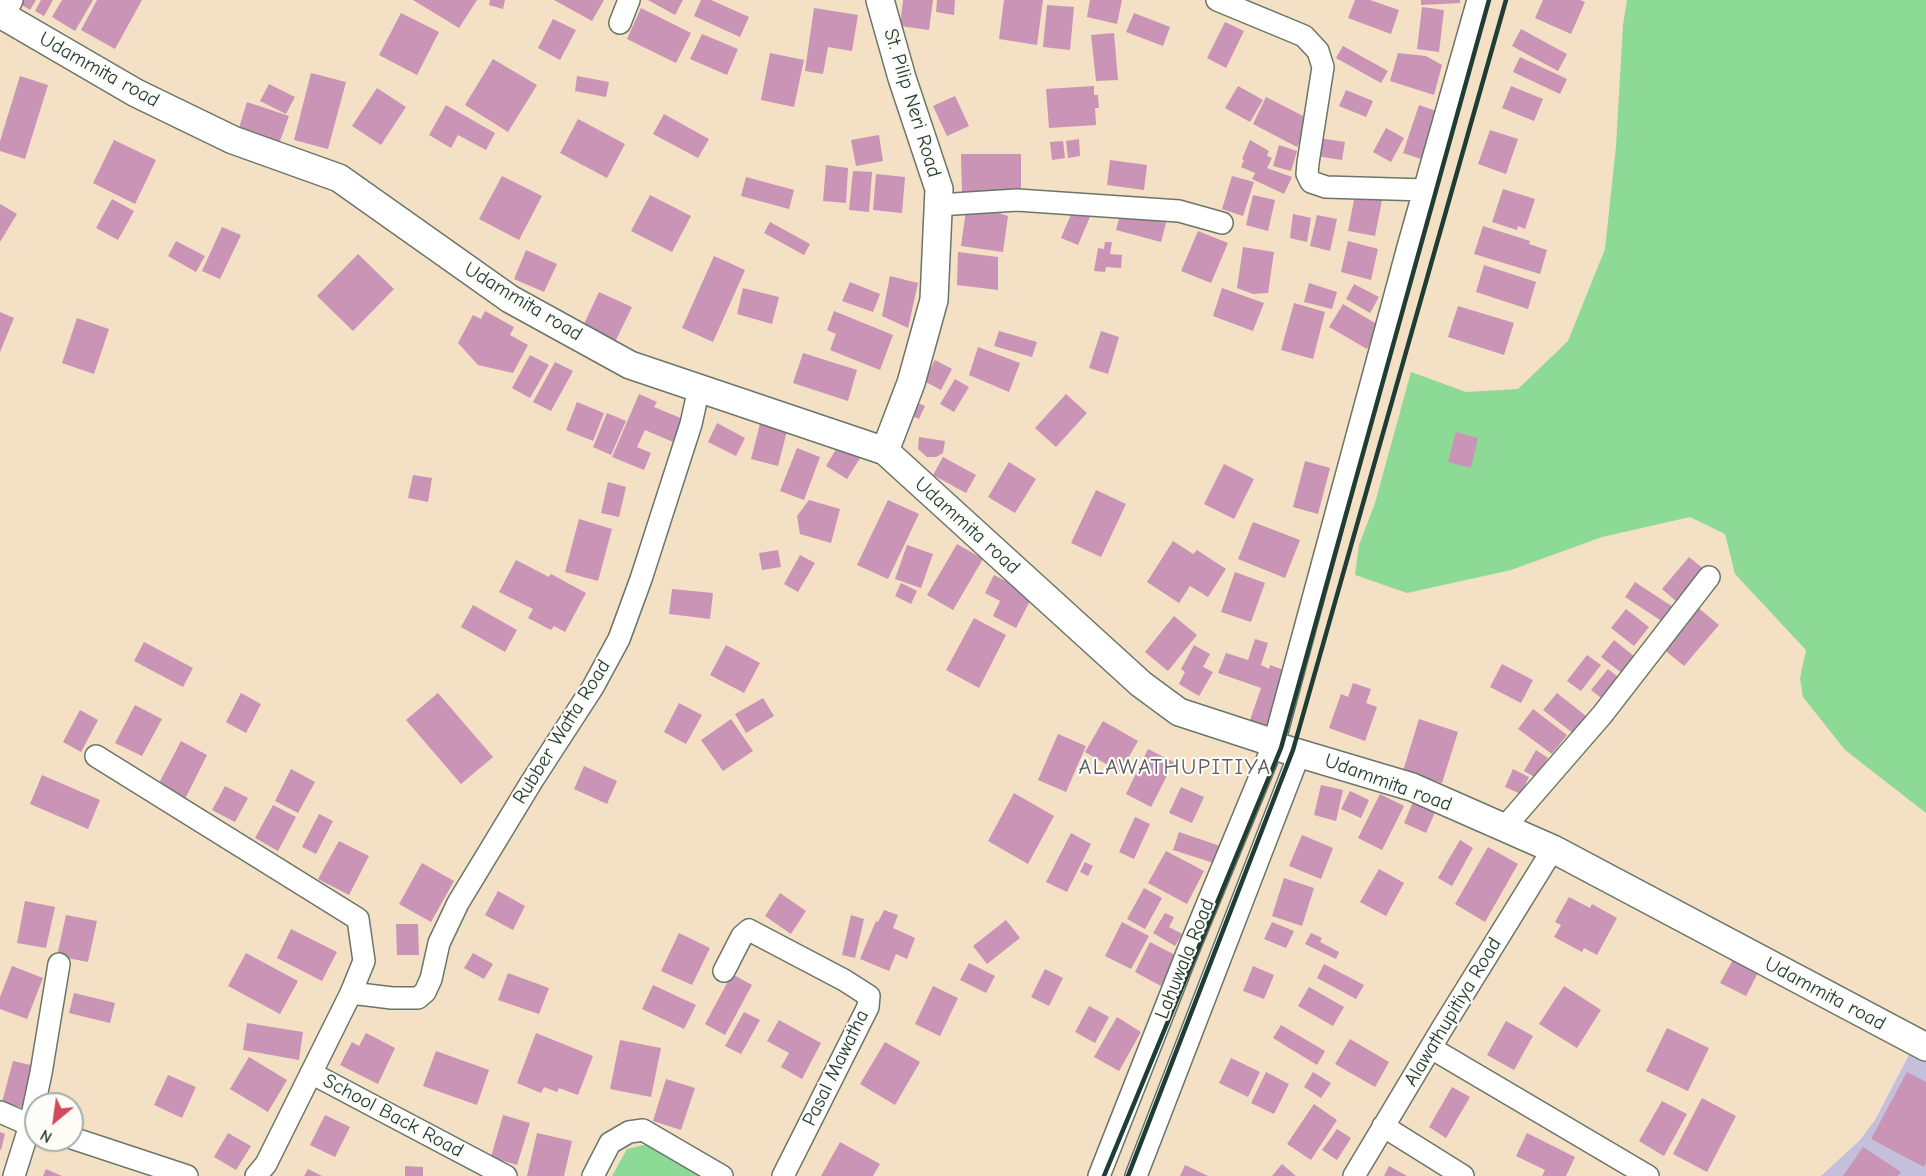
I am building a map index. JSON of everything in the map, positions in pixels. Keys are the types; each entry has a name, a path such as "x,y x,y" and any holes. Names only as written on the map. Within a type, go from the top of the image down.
{"street":[{"path":"620,22 629,0"},
{"name":"St. Pilip Neri Road","path":"880,0 902,78 939,189 934,300 911,383 885,451"},
{"path":"1216,0 1304,36 1318,51 1323,67 1308,163 1307,174 1311,182 1326,187 1425,190"},
{"name":"Lahuwala Road","path":"1099,1176 1274,742 1478,0"},
{"name":"Udammita road","path":"5,10 136,93 233,140 339,178 510,299 630,365 885,451 1141,684 1179,712 1274,742 1281,748 1412,787 1553,849 1926,1047"},
{"path":"938,205 1017,200 1179,211 1222,223"},
{"name":"Rubber Watta Road","path":"351,993 418,998 425,992 431,979 439,943 458,903 532,781 593,687 619,639 641,579 691,424 699,388"},
{"path":"1504,828 1602,714 1709,577"},
{"path":"1136,1176 1300,752"},
{"path":"96,756 358,919 364,961 351,993 266,1164 256,1176"},
{"name":"Alawathupitiya Road","path":"1354,1176 1553,849"},
{"name":"Pasal Mawatha","path":"724,971 742,936 748,930 844,980 869,996 868,1007 783,1176"},
{"path":"38,1092 59,964"},
{"path":"1431,1048 1648,1176"},
{"name":"School Back Road","path":"311,1073 506,1176"},
{"path":"0,1112 24,1122"},
{"path":"1383,1126 1463,1176"},
{"path":"593,1176 610,1143 629,1131 643,1130 722,1176"},
{"path":"84,1142 187,1176"},
{"path":"14,1176 24,1150"}],"shaded area":[{"path":"1910,1053 1926,1062 1926,1176 1821,1176 1860,1140 1875,1120"}],"green space":[{"path":"1627,0 1926,0 1926,813 1845,750 1803,697 1800,678 1806,650 1735,574 1725,534 1690,517 1602,537 1511,570 1407,593 1355,575 1359,545 1375,503 1411,372 1466,392 1518,389 1568,341 1605,249 1616,146 1623,25"},
{"path":"648,1144 704,1176 612,1176 627,1149"}],"building":[{"path":"18,0 36,0 30,10 17,2"},
{"path":"41,0 53,0 44,16 35,11"},
{"path":"62,0 93,0 75,31 52,17"},
{"path":"97,0 142,0 115,49 81,30"},
{"path":"413,0 477,0 459,28"},
{"path":"490,0 505,0 503,9 489,5"},
{"path":"554,0 604,0 592,21"},
{"path":"648,0 683,0 675,15"},
{"path":"701,0 711,0 749,17 740,37 694,16"},
{"path":"903,0 933,0 929,30 900,26"},
{"path":"937,0 955,0 954,15 936,12"},
{"path":"1004,0 1043,0 1037,45 999,39"},
{"path":"1090,0 1122,0 1117,24 1087,17"},
{"path":"1355,0 1370,0 1399,10 1391,34 1348,18"},
{"path":"1421,0 1460,0 1460,3 1421,5"},
{"path":"1543,0 1585,2 1571,34 1535,18"},
{"path":"1047,5 1074,7 1070,50 1043,47"},
{"path":"1422,7 1444,10 1439,52 1417,49"},
{"path":"641,8 691,33 676,63 627,39"},
{"path":"814,8 858,15 852,51 828,47 823,74 805,71"},
{"path":"401,13 439,32 417,75 379,55"},
{"path":"1134,13 1170,27 1163,46 1126,32"},
{"path":"553,19 576,30 560,60 538,48"},
{"path":"1225,22 1244,31 1226,68 1207,58"},
{"path":"1521,29 1567,54 1558,71 1512,46"},
{"path":"1114,33 1118,80 1096,81 1091,35"},
{"path":"702,34 738,49 727,75 690,59"},
{"path":"1343,46 1388,71 1381,83 1336,58"},
{"path":"770,53 804,60 794,107 761,100"},
{"path":"1398,53 1426,56 1442,65 1434,95 1390,81"},
{"path":"1520,57 1567,79 1560,94 1513,72"},
{"path":"493,59 537,85 508,132 465,105"},
{"path":"311,73 346,82 328,149 294,140"},
{"path":"20,76 48,85 25,159 0,151 0,141"},
{"path":"577,76 609,82 606,97 575,91"},
{"path":"269,84 295,97 286,114 260,101"},
{"path":"1094,86 1094,95 1098,95 1099,108 1095,108 1096,125 1049,128 1046,89"},
{"path":"1238,86 1263,100 1250,122 1225,108"},
{"path":"1511,86 1543,99 1534,121 1502,108"},
{"path":"377,88 406,107 381,145 352,126"},
{"path":"1346,90 1373,101 1366,117 1339,106"},
{"path":"955,96 969,126 947,136 933,106"},
{"path":"1266,97 1311,120 1297,147 1253,124"},
{"path":"247,102 289,116 279,144 238,131"},
{"path":"446,105 495,133 486,150 458,135 451,148 429,135"},
{"path":"1419,105 1442,113 1427,161 1403,153"},
{"path":"664,114 709,139 698,158 653,134"},
{"path":"578,119 625,144 607,178 560,153"},
{"path":"1386,128 1404,138 1391,162 1373,152"},
{"path":"1490,130 1518,139 1506,174 1478,164"},
{"path":"879,135 883,161 856,166 851,140"},
{"path":"1319,138 1345,142 1342,160 1316,156"},
{"path":"1079,139 1080,156 1068,158 1066,141"},
{"path":"114,140 156,160 135,204 93,183"},
{"path":"1250,140 1269,151 1267,156 1272,158 1267,168 1292,177 1284,194 1252,179 1255,173 1241,167"},
{"path":"1063,141 1065,158 1052,160 1050,142"},
{"path":"1279,145 1297,151 1291,171 1273,166"},
{"path":"961,154 1021,154 1021,194 962,193"},
{"path":"1110,160 1147,165 1144,190 1107,185"},
{"path":"826,165 848,168 846,203 823,201"},
{"path":"853,171 872,172 869,212 849,210"},
{"path":"876,174 905,177 902,213 873,210"},
{"path":"502,176 542,196 519,240 479,219"},
{"path":"1232,176 1254,182 1243,216 1222,209"},
{"path":"746,177 794,190 789,209 741,196"},
{"path":"1503,189 1535,199 1525,229 1518,226 1517,230 1492,222"},
{"path":"650,195 691,216 672,252 631,231"},
{"path":"1253,195 1275,200 1268,231 1246,225"},
{"path":"1355,195 1382,200 1375,236 1348,231"},
{"path":"112,199 134,211 118,240 96,228"},
{"path":"0,204 17,214 0,242"},
{"path":"1075,205 1092,212 1078,245 1061,238"},
{"path":"1122,208 1167,219 1161,242 1116,230"},
{"path":"966,210 990,210 1008,216 1003,252 961,246"},
{"path":"1293,214 1311,218 1307,242 1290,238"},
{"path":"1317,215 1337,219 1330,251 1310,246"},
{"path":"770,222 810,244 804,255 764,233"},
{"path":"1483,226 1530,241 1529,244 1547,250 1540,274 1474,254"},
{"path":"222,227 241,235 220,279 202,271"},
{"path":"1198,231 1228,243 1211,283 1181,271"},
{"path":"176,241 205,256 196,272 168,256"},
{"path":"1348,241 1378,249 1371,280 1341,272"},
{"path":"1105,242 1112,242 1110,254 1122,255 1121,268 1106,267 1105,272 1094,271 1098,248 1104,249"},
{"path":"1243,247 1274,252 1268,293 1253,294 1237,288"},
{"path":"526,250 557,264 544,292 514,279"},
{"path":"958,252 998,257 998,290 957,285"},
{"path":"358,254 394,289 353,331 317,296"},
{"path":"714,256 745,270 713,342 682,328"},
{"path":"1484,265 1536,282 1528,309 1476,292"},
{"path":"890,276 918,283 908,328 882,316"},
{"path":"850,282 880,294 873,312 842,301"},
{"path":"1309,283 1337,292 1332,309 1304,302"},
{"path":"1354,284 1379,297 1370,313 1346,299"},
{"path":"743,288 779,297 772,324 737,314"},
{"path":"1222,288 1264,303 1253,331 1213,316"},
{"path":"599,292 632,307 615,342 583,326"},
{"path":"1294,303 1325,312 1313,359 1281,350"},
{"path":"1343,304 1380,326 1367,349 1329,327"},
{"path":"1458,306 1514,323 1504,355 1448,337"},
{"path":"485,311 514,327 510,335 528,345 513,373 478,365 458,343 473,315 481,319"},
{"path":"834,311 893,335 880,370 830,350 836,334 827,330"},
{"path":"0,312 14,318 0,352"},
{"path":"77,318 109,329 94,374 62,363"},
{"path":"999,331 1037,342 1032,357 994,346"},
{"path":"1101,331 1119,337 1108,374 1089,368"},
{"path":"978,347 1020,363 1009,392 969,375"},
{"path":"803,353 857,370 848,401 793,383"},
{"path":"530,355 549,365 530,398 512,388"},
{"path":"935,360 952,369 941,390 924,381"},
{"path":"555,362 573,371 551,411 533,402"},
{"path":"955,379 969,387 954,412 940,404"},
{"path":"639,394 657,402 654,407 683,419 673,442 645,430 637,447 651,453 644,470 612,457"},
{"path":"1066,394 1087,413 1056,447 1035,428"},
{"path":"577,402 604,413 593,441 566,430"},
{"path":"915,402 925,406 919,419 910,415"},
{"path":"607,413 626,421 611,455 593,447"},
{"path":"717,423 745,438 736,456 708,442"},
{"path":"760,424 787,431 778,466 751,459"},
{"path":"1456,432 1478,438 1471,468 1448,462"},
{"path":"919,437 945,441 943,453 936,457 927,457 918,449"},
{"path":"841,441 862,455 847,479 826,466"},
{"path":"797,448 820,457 804,500 780,491"},
{"path":"943,457 976,475 966,493 933,475"},
{"path":"1305,461 1330,468 1318,514 1293,507"},
{"path":"1009,462 1036,479 1015,513 988,497"},
{"path":"1224,464 1254,479 1234,519 1204,504"},
{"path":"413,475 432,478 428,502 408,498"},
{"path":"608,482 626,487 619,517 601,513"},
{"path":"1096,490 1126,504 1101,557 1071,543"},
{"path":"809,500 840,509 831,543 800,534 797,516"},
{"path":"888,500 919,514 888,579 857,565"},
{"path":"579,519 612,529 598,581 565,572"},
{"path":"1253,522 1300,540 1285,578 1238,559"},
{"path":"1173,541 1193,554 1197,550 1226,569 1208,597 1190,586 1179,603 1147,582"},
{"path":"957,544 983,559 953,610 927,595"},
{"path":"907,545 933,554 921,588 895,579"},
{"path":"778,550 781,567 762,570 759,553"},
{"path":"800,555 815,563 798,592 784,584"},
{"path":"1689,557 1705,570 1677,602 1662,589"},
{"path":"516,560 549,577 551,574 586,593 565,632 554,626 551,630 528,618 533,609 499,592"},
{"path":"1235,572 1265,583 1251,622 1221,612"},
{"path":"994,575 1033,595 1016,628 993,616 1000,601 985,593"},
{"path":"1635,582 1673,607 1663,622 1625,597"},
{"path":"901,583 917,591 911,604 895,596"},
{"path":"672,589 713,593 710,619 669,614"},
{"path":"473,605 517,630 505,652 461,627"},
{"path":"1696,606 1719,625 1684,666 1661,647"},
{"path":"1626,609 1649,627 1634,646 1611,628"},
{"path":"1174,616 1197,635 1168,671 1145,652"},
{"path":"974,618 1006,635 979,688 946,670"},
{"path":"1255,639 1268,643 1261,665 1269,669 1270,665 1289,672 1266,735 1247,729 1261,688 1218,673 1226,653 1248,660"},
{"path":"1614,640 1640,661 1627,677 1601,657"},
{"path":"144,642 193,668 183,687 134,661"},
{"path":"726,645 760,663 744,693 710,675"},
{"path":"1194,645 1210,654 1203,667 1213,672 1199,696 1179,684 1185,672 1181,669"},
{"path":"1587,655 1601,665 1581,691 1567,681"},
{"path":"1502,664 1533,680 1521,703 1490,687"},
{"path":"1608,669 1622,680 1605,701 1591,690"},
{"path":"1353,683 1371,689 1366,703 1377,707 1365,741 1329,728 1341,694 1348,697"},
{"path":"241,693 261,704 246,733 226,722"},
{"path":"438,693 493,757 461,784 406,720"},
{"path":"1557,693 1591,720 1578,737 1543,710"},
{"path":"763,698 774,716 746,733 735,714"},
{"path":"679,703 702,715 686,744 664,732"},
{"path":"135,705 162,719 142,756 115,743"},
{"path":"1533,709 1567,735 1552,754 1518,729"},
{"path":"80,710 98,720 81,752 63,742"},
{"path":"731,719 753,751 723,771 701,740"},
{"path":"1419,719 1458,732 1442,783 1403,771"},
{"path":"1103,721 1138,741 1120,772 1085,752"},
{"path":"1058,734 1086,746 1066,792 1038,780"},
{"path":"181,741 207,755 183,803 156,789"},
{"path":"1148,749 1174,762 1151,807 1126,794"},
{"path":"1536,750 1548,758 1536,778 1524,771"},
{"path":"584,766 617,781 607,804 574,789"},
{"path":"291,769 315,782 298,813 275,801"},
{"path":"1513,769 1529,777 1521,794 1505,787"},
{"path":"42,775 100,800 88,829 30,804"},
{"path":"1321,785 1343,790 1336,821 1314,815"},
{"path":"225,786 248,798 235,822 212,810"},
{"path":"1181,787 1204,797 1192,823 1169,813"},
{"path":"1350,791 1369,800 1361,818 1341,809"},
{"path":"1014,793 1054,816 1028,864 988,841"},
{"path":"1380,794 1404,806 1382,850 1358,838"},
{"path":"1414,800 1436,810 1426,833 1404,823"},
{"path":"273,805 296,817 278,851 255,838"},
{"path":"319,814 333,821 316,854 302,847"},
{"path":"1135,817 1150,824 1134,859 1119,852"},
{"path":"1179,832 1223,847 1217,864 1173,850"},
{"path":"1071,833 1091,844 1067,892 1046,882"},
{"path":"1302,835 1333,848 1321,879 1289,866"},
{"path":"1460,840 1473,848 1452,886 1438,878"},
{"path":"339,841 369,856 349,895 318,879"},
{"path":"1488,847 1518,864 1485,922 1455,904"},
{"path":"1166,851 1204,871 1187,904 1148,883"},
{"path":"1085,862 1093,866 1088,876 1080,872"},
{"path":"422,863 454,881 431,922 399,904"},
{"path":"1379,869 1404,883 1386,916 1360,902"},
{"path":"1284,878 1314,888 1302,926 1272,916"},
{"path":"1144,888 1162,898 1145,929 1127,919"},
{"path":"498,891 525,906 513,930 485,915"},
{"path":"780,893 806,911 791,934 765,916"},
{"path":"1569,897 1590,908 1592,904 1617,918 1597,955 1584,948 1582,952 1554,937 1561,925 1555,922"},
{"path":"25,901 55,907 46,948 17,943"},
{"path":"884,910 898,915 893,928 915,938 907,959 896,954 889,971 860,959 876,921 878,922"},
{"path":"1165,913 1174,917 1169,927 1182,934 1175,946 1153,933"},
{"path":"66,915 97,921 88,962 57,956"},
{"path":"851,915 864,919 855,958 842,955"},
{"path":"1006,920 1020,938 987,964 973,946"},
{"path":"1122,922 1149,936 1131,969 1105,956"},
{"path":"1272,922 1294,931 1286,948 1264,939"},
{"path":"396,924 418,924 419,955 397,955"},
{"path":"291,929 337,952 322,981 277,958"},
{"path":"679,933 710,948 692,985 661,971"},
{"path":"1311,933 1322,938 1320,942 1339,952 1336,959 1305,944"},
{"path":"1150,942 1177,956 1161,986 1135,972"},
{"path":"246,953 298,981 280,1014 228,986"},
{"path":"473,953 493,964 484,979 464,968"},
{"path":"1735,956 1760,969 1746,996 1720,983"},
{"path":"969,963 995,976 986,993 960,980"},
{"path":"1324,964 1364,985 1356,999 1317,978"},
{"path":"12,966 43,978 27,1019 0,1009 0,997"},
{"path":"1253,966 1274,975 1264,999 1243,991"},
{"path":"1045,969 1063,978 1049,1006 1031,997"},
{"path":"508,973 549,988 539,1014 498,1000"},
{"path":"732,974 752,985 725,1035 705,1024"},
{"path":"653,985 696,1005 684,1029 642,1009"},
{"path":"933,986 958,998 940,1036 915,1024"},
{"path":"1564,986 1601,1010 1577,1048 1539,1024"},
{"path":"1309,987 1344,1007 1333,1026 1298,1006"},
{"path":"74,993 115,1003 110,1023 69,1013"},
{"path":"1089,1006 1109,1017 1095,1043 1075,1032"},
{"path":"744,1012 760,1020 741,1054 725,1046"},
{"path":"1117,1017 1141,1032 1119,1071 1094,1057"},
{"path":"779,1020 821,1043 802,1079 781,1067 789,1053 767,1041"},
{"path":"1506,1021 1533,1036 1514,1070 1487,1055"},
{"path":"247,1023 303,1032 299,1060 243,1050"},
{"path":"1281,1025 1325,1051 1317,1065 1273,1038"},
{"path":"1667,1028 1709,1048 1688,1091 1646,1071"},
{"path":"366,1033 395,1048 378,1084 340,1065 352,1042 359,1046"},
{"path":"536,1033 593,1056 578,1095 559,1088 557,1092 544,1087 541,1093 517,1083"},
{"path":"1350,1039 1389,1062 1375,1087 1335,1064"},
{"path":"620,1040 661,1048 651,1097 610,1089"},
{"path":"885,1042 920,1062 895,1105 860,1084"},
{"path":"436,1051 489,1070 477,1105 423,1086"},
{"path":"249,1057 287,1080 268,1112 230,1089"},
{"path":"1231,1058 1260,1072 1248,1097 1219,1083"},
{"path":"13,1061 35,1066 28,1092 24,1092 24,1108 2,1102"},
{"path":"1266,1072 1289,1084 1274,1114 1251,1103"},
{"path":"1313,1072 1331,1083 1321,1098 1304,1087"},
{"path":"1907,1072 1926,1082 1926,1162 1924,1167 1871,1139"},
{"path":"168,1075 196,1087 182,1118 154,1105"},
{"path":"666,1079 695,1088 681,1130 653,1121"},
{"path":"1452,1087 1470,1097 1446,1138 1429,1127"},
{"path":"1702,1098 1736,1116 1707,1172 1673,1154"},
{"path":"1662,1101 1687,1114 1664,1156 1639,1141"},
{"path":"1314,1104 1337,1120 1311,1160 1287,1144"},
{"path":"325,1115 350,1127 335,1157 310,1145"},
{"path":"503,1115 530,1123 517,1165 491,1157"},
{"path":"1337,1129 1351,1138 1337,1160 1322,1150"},
{"path":"0,1132 5,1134 1,1150 0,1150"},
{"path":"228,1133 251,1146 236,1170 214,1157"},
{"path":"537,1133 572,1141 564,1176 527,1176"},
{"path":"1527,1133 1575,1157 1566,1176 1542,1176 1545,1170 1516,1156"},
{"path":"840,1142 880,1164 873,1176 821,1176"},
{"path":"1863,1147 1901,1172 1898,1176 1843,1176"},
{"path":"1282,1164 1296,1176 1272,1176"},
{"path":"1185,1165 1208,1176 1180,1176"},
{"path":"405,1166 423,1167 423,1176 405,1176"},
{"path":"1389,1166 1407,1176 1384,1176"},
{"path":"46,1169 62,1176 43,1176"},
{"path":"308,1169 322,1176 304,1176"}],"railway":[{"path":"1104,1176 1281,748 1489,0"},
{"path":"1128,1176 1293,750 1506,0"}],"district":[{"name":"ALAWATHUPITIYA","path":"1175,768"}]}
